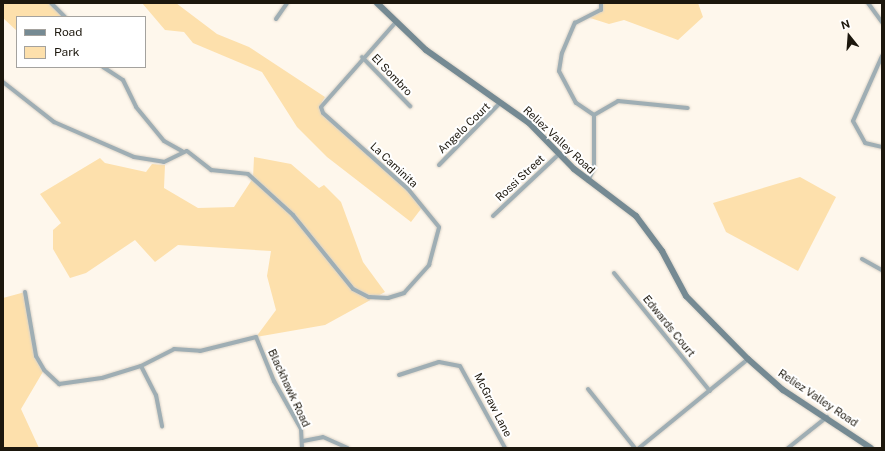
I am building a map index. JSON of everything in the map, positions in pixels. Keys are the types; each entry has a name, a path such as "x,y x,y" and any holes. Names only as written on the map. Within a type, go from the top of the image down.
{"main road":[{"name":"Reliez Valley Road","path":"377,3 395,23 426,50 529,123 588,181 636,216 662,252 686,296 748,359 783,390 827,417 871,448"}],"street":[{"path":"51,3 64,16"},
{"path":"276,19 287,3"},
{"path":"594,115 576,103 559,71 562,53 575,23 601,10 601,3"},
{"path":"868,3 882,22"},
{"name":"La Caminita","path":"182,151 194,155 211,170 239,172 260,182 312,236 353,289 370,297 404,293 429,264 440,235 431,212 323,113 322,102 395,23"},
{"path":"882,56 853,121 865,143 882,147"},
{"name":"El Sombro","path":"362,57 410,106"},
{"path":"3,82 27,103 65,128 134,157 164,162 182,151 164,141 136,107 123,80 105,68"},
{"path":"594,115 618,101 688,108"},
{"name":"Angelo Court","path":"439,165 501,102"},
{"path":"588,181 594,168 594,115"},
{"name":"Rossi Street","path":"493,216 560,154"},
{"path":"862,259 882,270"},
{"name":"Edwards Court","path":"614,273 710,391"},
{"path":"25,292 36,356 53,381 66,385 80,384 141,366 156,395 162,426"},
{"name":"Blackhawk Road","path":"141,366 174,350 200,352 256,337 274,381 301,429 302,448"},
{"path":"639,448 748,359"},
{"name":"McGraw Lane","path":"399,375 440,362 460,366 505,448"},
{"path":"588,389 634,448"},
{"path":"788,448 827,417"},
{"path":"302,440 323,437 348,448"}],"green space":[{"path":"3,3 51,3 64,16 16,16 16,30 3,18"},
{"path":"142,3 176,3 217,34 249,47 325,97 322,102 323,113 424,205 411,222 327,157 297,127 262,72 193,43 184,32 165,30"},
{"path":"601,3 698,3 703,17 678,40 624,20 609,24 587,17 601,10"},
{"path":"254,157 291,164 319,188 324,185 341,202 363,262 385,292 325,325 256,337 276,310 267,276 271,251 178,245 155,262 135,240 86,273 70,278 53,249 53,230 61,223 40,194 100,158 105,163 146,172 152,164 165,165 164,188 198,208 234,207 253,178"},
{"path":"800,177 836,197 798,271 726,232 713,203"},
{"path":"25,292 33,345 44,370 21,409 39,448 3,448 3,298"}]}
